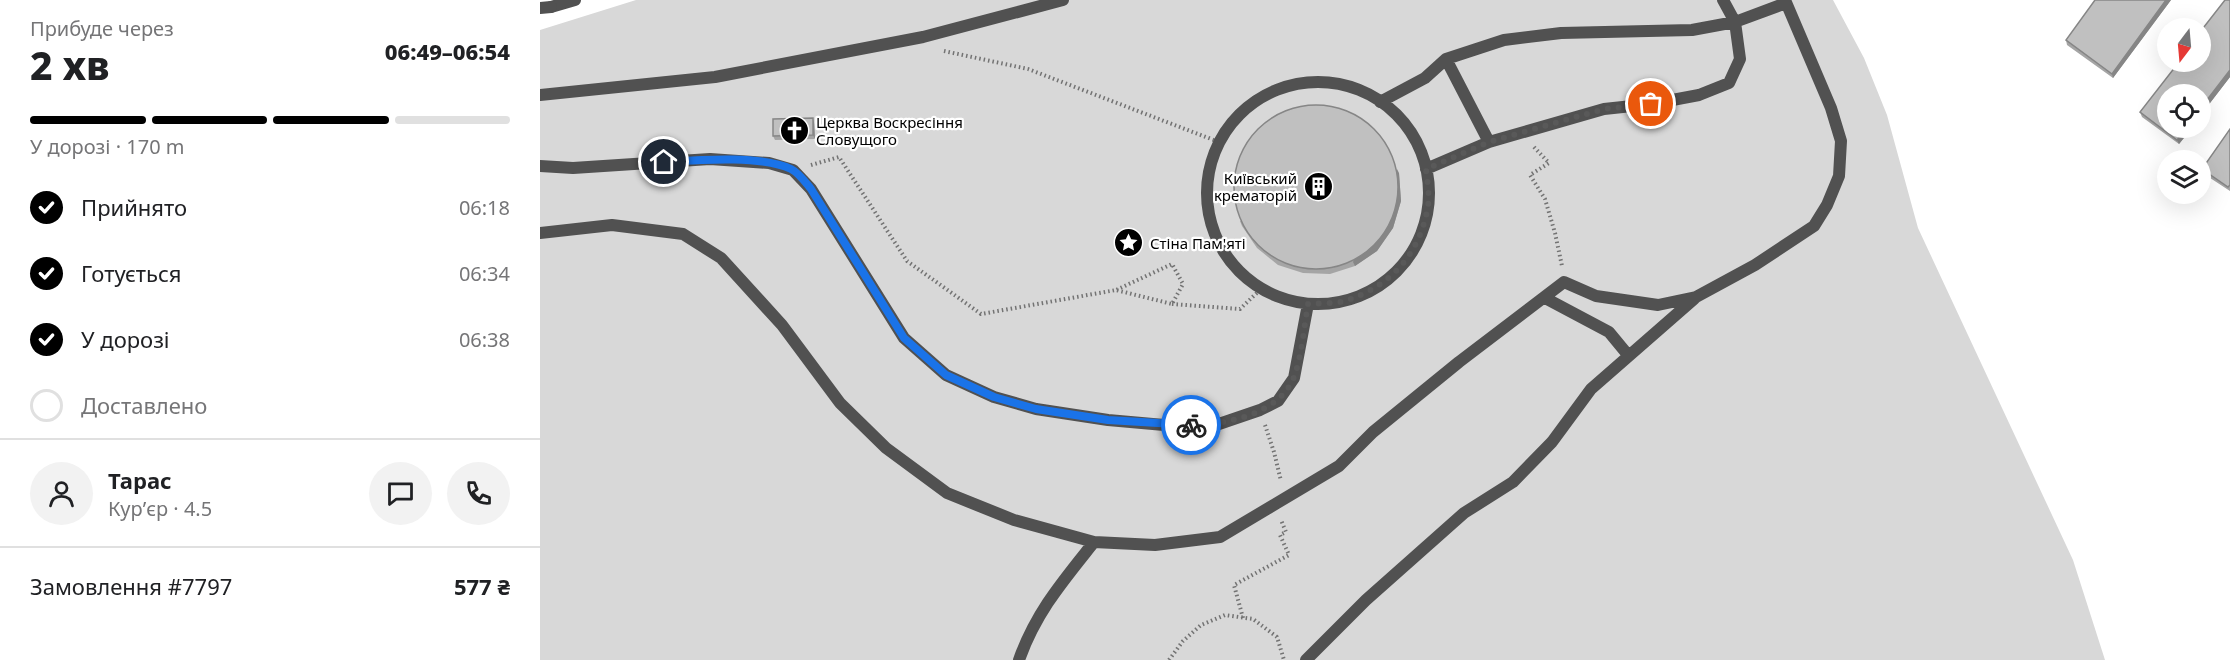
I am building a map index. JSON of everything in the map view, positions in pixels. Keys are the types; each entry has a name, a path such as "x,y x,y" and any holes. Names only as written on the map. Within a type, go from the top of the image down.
{"lane":[{"path":"546,7 574,0"},
{"path":"540,94 715,77 923,37 1063,0"},
{"path":"1426,169 1489,142 1604,109 1651,104 1699,95 1729,83 1740,59 1735,21 1723,0"},
{"path":"1306,660 1366,600 1464,513 1513,482 1552,442 1591,389 1628,355 1696,297 1755,265 1814,226 1827,205 1839,176 1841,141 1831,108 1786,2 1735,21 1692,30 1561,33 1504,40 1446,59 1425,78 1380,102"},
{"path":"1446,59 1489,142"},
{"path":"1298,83 1332,83 1365,92 1393,111 1414,137 1426,169 1429,204 1420,237 1401,267 1375,289 1343,302 1308,304 1284,299 1262,289 1235,268 1216,240 1207,207 1208,174 1219,142 1238,114 1266,94 1298,83"},
{"path":"540,165 573,168 710,159 769,163 793,170 811,189 904,338 946,375 994,397 1036,409 1108,420 1164,425 1216,425 1260,410 1278,401 1294,378 1308,304"},
{"path":"540,233 612,225 682,234 721,258 782,325 840,403 886,448 947,493 1014,520 1094,542 1155,545 1220,537 1338,466 1373,432 1459,362 1564,282 1596,296 1658,305 1696,297"},
{"path":"1545,298 1609,332 1628,355"},
{"path":"1019,660 1027,637 1049,598 1094,542"}],"path":[{"path":"1105,98 1219,142"},
{"path":"1524,150 1534,146 1549,163 1530,176 1545,199 1560,257"},
{"path":"793,170 839,157 907,261 981,314 1116,290 1172,264 1183,284 1172,304"},
{"path":"1116,290 1172,304 1240,309 1262,289"},
{"path":"1268,435 1278,463"},
{"path":"1243,618 1234,585 1289,555 1280,535 1286,532 1282,522"},
{"path":"1169,660 1183,641 1201,625 1226,615 1253,619 1277,637 1284,660"}],"shaded area":[{"path":"636,0 1833,0 1864,58 1887,115 1918,228 2073,560 2105,660 540,660 540,30"}],"building":[{"path":"2095,0 2166,0 2112,74 2066,40"},
{"path":"2225,0 2230,0 2230,70 2211,95 2211,84 2162,84 2171,72 2211,72 2211,18"},
{"path":"2157,90 2157,125 2140,112"},
{"name":"Київський крематорій","path":"1316,105 1332,106 1347,111 1374,129 1392,156 1397,171 1397,203 1392,218 1374,245 1347,263 1332,268 1316,269 1300,268 1285,263 1258,245 1240,218 1235,203 1234,187 1235,171 1240,156 1258,129 1285,111 1300,106"},
{"name":"Церква Воскресіння Словущого","path":"813,118 813,135 773,136 773,119"},
{"path":"2230,129 2230,185 2228,187 2211,175 2211,156"}],"way so far":[{"path":"1191,425 1216,425 1260,410 1278,401 1294,378 1308,304 1343,302 1375,289 1401,267 1420,237 1429,204 1426,169 1489,142 1604,109 1651,104"}],"place":[{"name":"Церква Воскресіння Словущого","path":"795,131"},
{"name":"Київський крематорій","path":"1318,187"},
{"name":"Стіна Пам'яті","path":"1129,243"}],"route":[{"path":"664,162 710,159 769,163 793,170 811,189 904,338 946,375 994,397 1036,409 1108,420 1191,425"}]}
